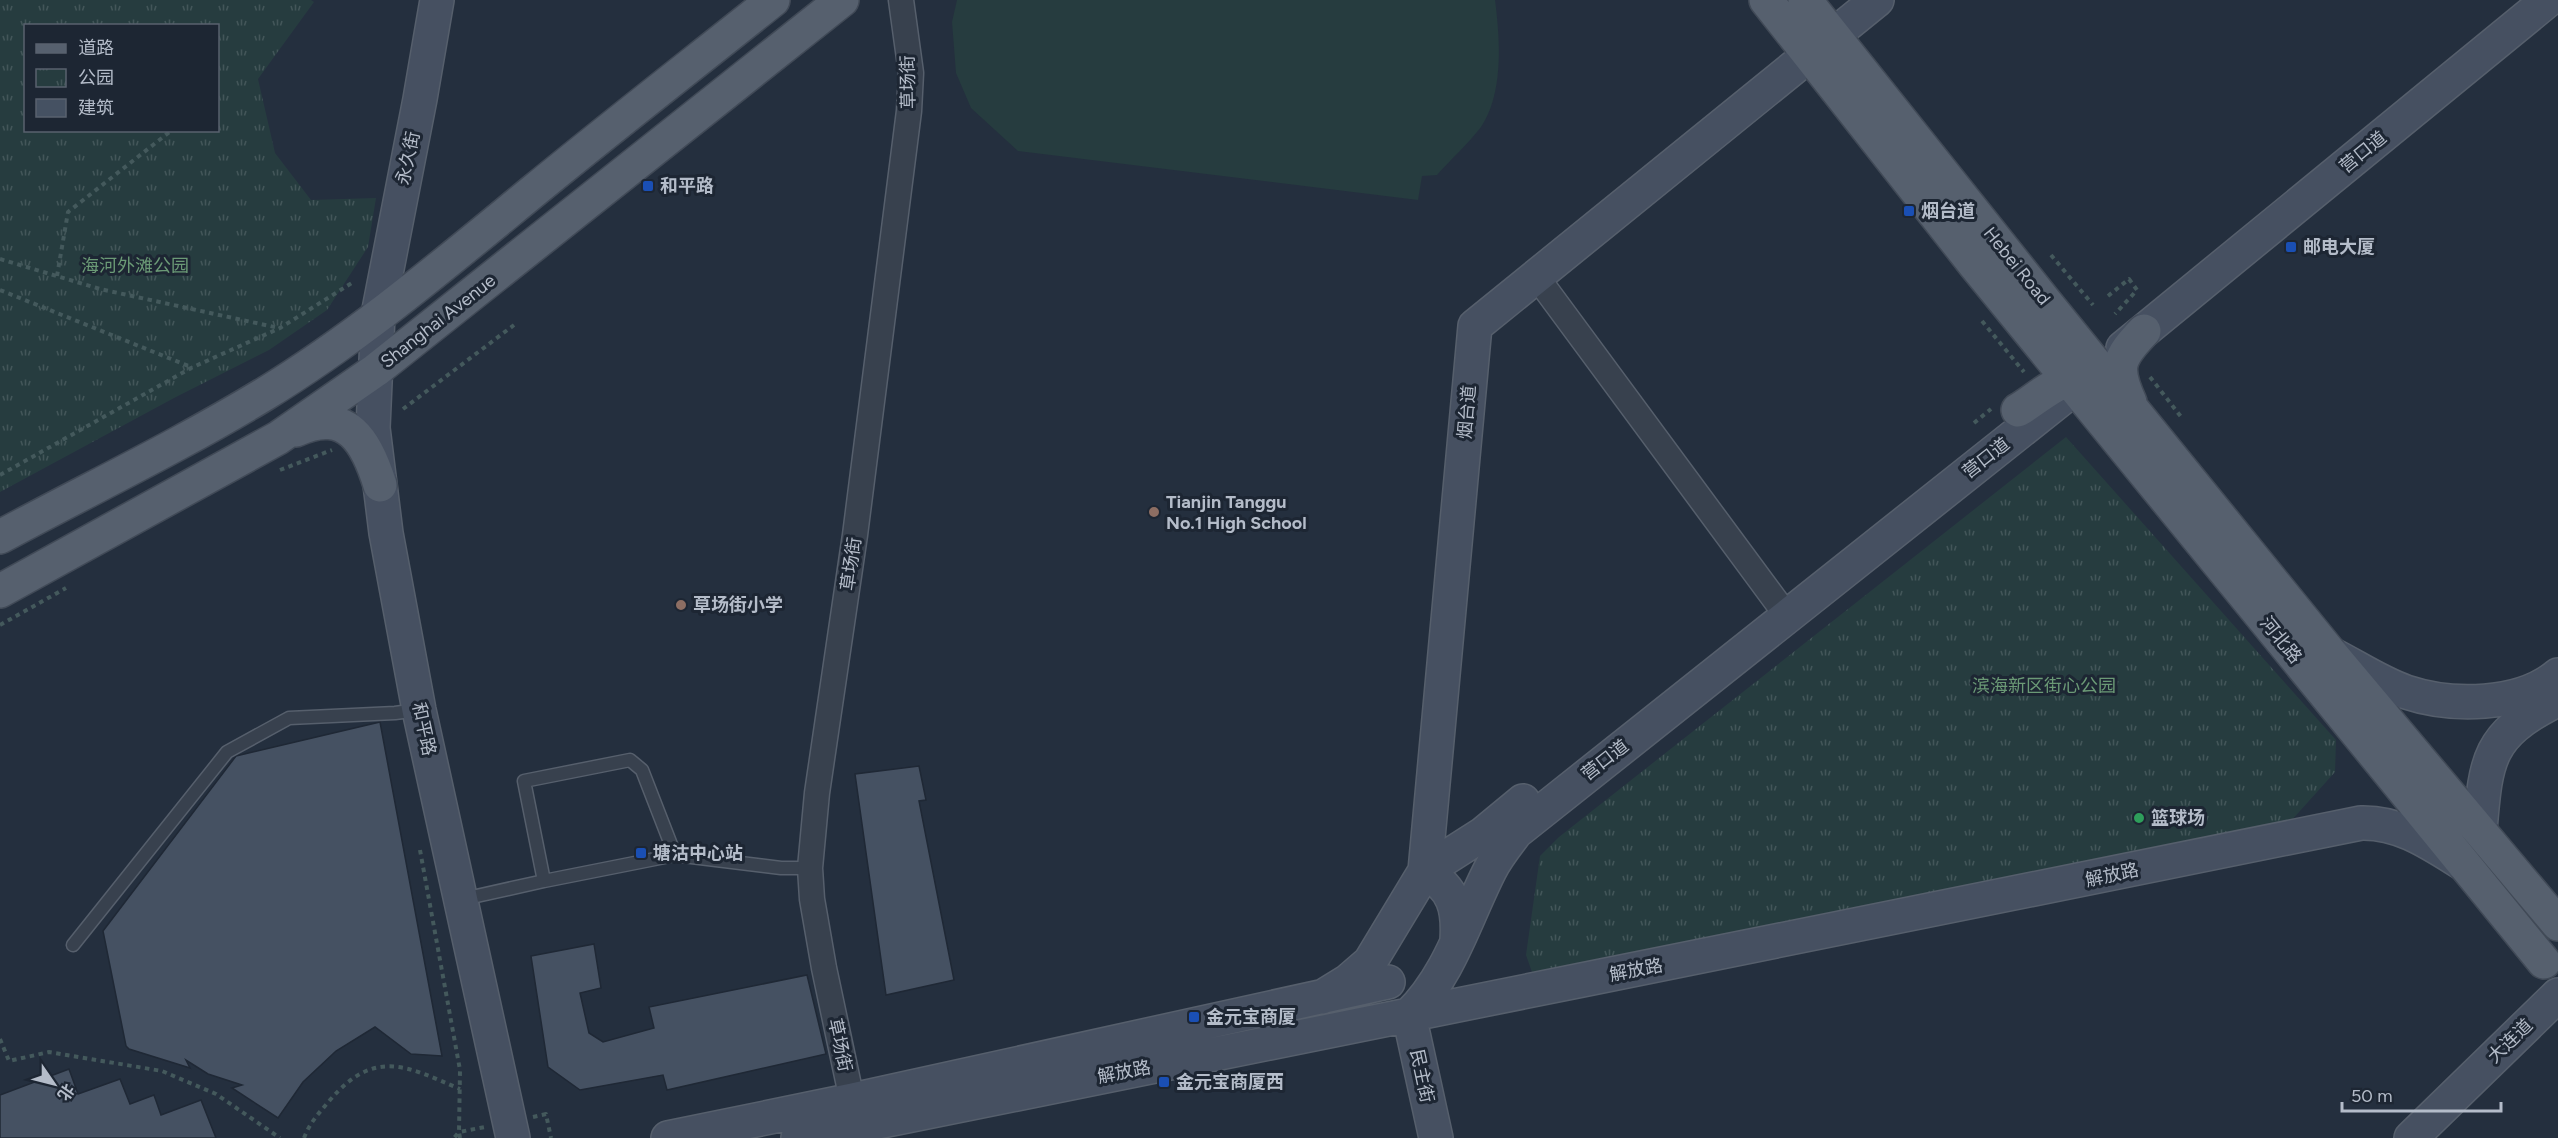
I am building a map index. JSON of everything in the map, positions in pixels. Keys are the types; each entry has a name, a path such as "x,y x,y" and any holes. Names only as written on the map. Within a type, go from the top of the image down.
{"main road":[{"path":"0,537 263,395 378,315 773,0"},
{"name":"Shanghai Avenue","path":"0,591 278,438 376,370 842,0"},
{"name":"Hebei Road","path":"1767,0 1822,45 2033,311"},
{"name":"Hebei Road","path":"1805,0 1822,45"},
{"path":"2033,311 2079,374 2130,430"},
{"path":"2024,417 2035,368 2032,350 2033,311"},
{"path":"2130,430 2119,372 2131,321"},
{"path":"278,438 315,424 345,428 364,443 380,485"},
{"name":"河北路","path":"2130,430 2331,654 2558,924"},
{"name":"河北路","path":"2130,430 2465,865 2544,962"}],"street":[{"name":"永久街","path":"378,315 437,0"},
{"name":"草场街","path":"855,1113 824,968 812,899 810,868 817,793 855,536 909,111 910,73 901,0"},
{"name":"烟台道","path":"1425,871 1475,326 1877,0"},
{"name":"营口道","path":"1409,1015 1425,999 1457,942 1491,868 1516,831 1782,608 2079,374 2131,321 2515,0"},
{"name":"营口道","path":"2131,321 2548,0"},
{"path":"1536,276 1782,608"},
{"name":"和平路","path":"378,315 373,428 386,533 419,710 514,1132"},
{"path":"2024,417 2061,408 2076,408 2091,417 2130,430"},
{"name":"营口道","path":"1425,871 1484,834 1537,789 1782,608"},
{"path":"2331,654 2403,691 2426,698 2490,700 2523,694 2555,694"},
{"path":"2480,830 2484,788 2494,750 2506,732 2555,694"},
{"name":"解放路","path":"668,1138 855,1113 1409,1015 2043,890 2361,823 2378,823 2403,830 2465,865"},
{"path":"1322,997 1342,986 1370,962 1425,871 1435,878 1455,903 1459,917 1457,942"},
{"path":"1400,913 1387,947 1388,982 1397,1001 1409,1015"},
{"name":"解放路","path":"798,1138 855,1113 1388,982"},
{"name":"大连道","path":"2411,1138 2558,995"},
{"name":"民主街","path":"1409,1015 1436,1138"},
{"name":"大连道","path":"2443,1138 2558,1026"}],"lane":[{"path":"73,945 227,752 289,718 419,710"},
{"path":"544,881 524,781 547,776 630,760 642,770 675,855"},
{"path":"462,900 675,855 781,868 810,868"}],"path":[{"path":"57,276 68,212 169,132"},
{"path":"2051,255 2093,305"},
{"path":"0,259 100,289 280,328"},
{"path":"2108,296 2129,279 2137,290 2131,321"},
{"path":"0,475 191,368 280,328 355,280"},
{"path":"0,290 191,368"},
{"path":"1982,321 2024,372"},
{"path":"403,409 514,325"},
{"path":"2150,376 2182,418"},
{"path":"0,1039 9,1060 49,1052 162,1071 216,1094 280,1138"},
{"path":"304,1138 310,1124 346,1082 381,1065 411,1068 460,1089"},
{"path":"454,1138 459,1132"}],"green space":[{"name":"海河外滩公园","path":"0,0 311,0 314,2 258,79 275,153 311,200 376,198 368,247 327,310 269,350 174,398 0,492"},
{"path":"957,0 1495,0 1499,48 1497,82 1494,98 1481,127 1437,175 1422,176 1418,200 1018,151 971,108 956,73 952,22"},
{"name":"滨海新区街心公园","path":"2066,437 2336,740 2335,772 2290,822 1532,972 1526,955 1540,856 1559,837"}],"building":[{"path":"380,722 442,1056 411,1054 375,1027 336,1051 303,1082 278,1118 232,1088 242,1085 208,1074 186,1060 190,1068 129,1049 126,1046 103,931 236,756"},
{"path":"919,766 926,800 919,801 954,980 886,995 855,774"},
{"path":"594,944 601,988 580,993 589,1033 603,1042 654,1028 649,1007 807,975 826,1054 667,1090 663,1075 580,1090 548,1067 531,956"},
{"path":"69,1069 78,1094 120,1079 130,1104 154,1095 161,1115 201,1100 216,1138 0,1138 0,1095"}],"place":[{"name":"和平路","path":"648,186"},
{"name":"烟台道","path":"1909,211"},
{"name":"邮电大厦","path":"2291,247"},
{"name":"Tianjin Tanggu No.1 High School","path":"1154,512"},
{"name":"草场街小学","path":"681,605"},
{"name":"篮球场","path":"2139,818"},
{"name":"塘沽中心站","path":"641,853"},
{"name":"金元宝商厦","path":"1194,1017"},
{"name":"金元宝商厦西","path":"1164,1082"}]}
